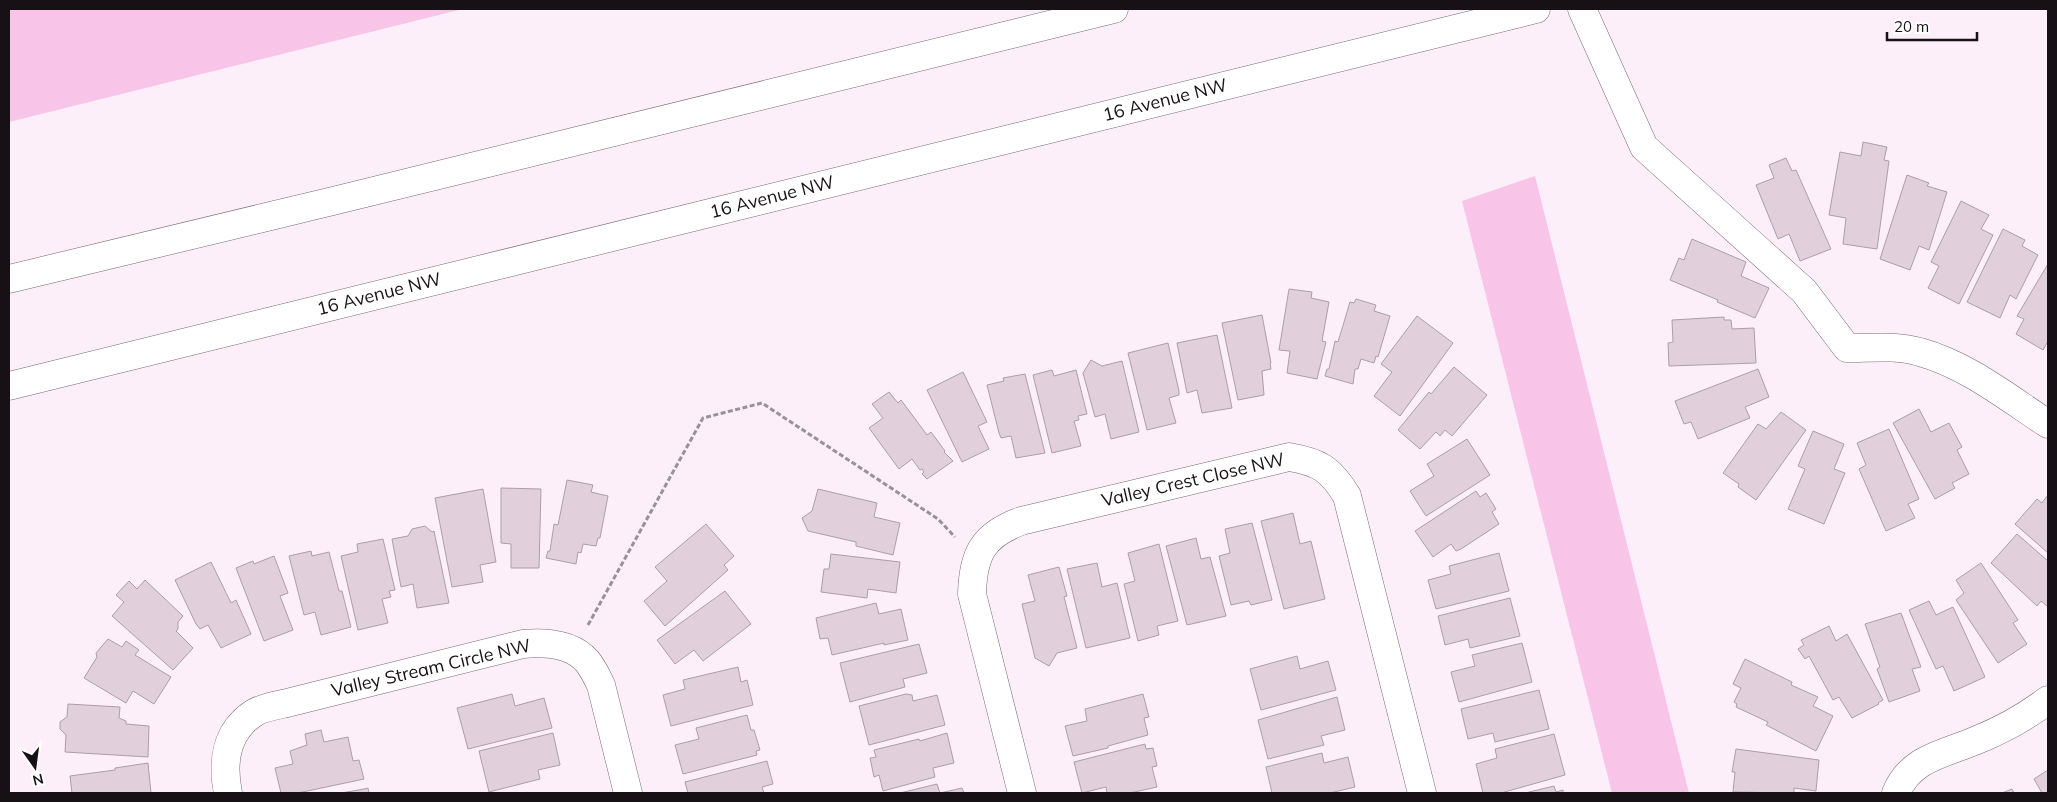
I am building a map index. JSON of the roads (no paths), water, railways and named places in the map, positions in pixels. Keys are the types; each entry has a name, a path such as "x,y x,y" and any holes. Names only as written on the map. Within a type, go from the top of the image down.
{"main road":[{"path":"9,279 1114,9"},
{"name":"16 Avenue NW","path":"9,386 1536,9"},
{"path":"1582,9 1644,147 1804,291 1847,348 1892,348 1920,352 1956,365 2048,424"},
{"name":"Valley Crest Close NW","path":"1022,793 972,594 973,572 979,552 993,535 1005,527 1020,521 1278,458 1289,457 1316,463 1332,473 1347,496 1422,793"},
{"name":"Valley Stream Circle NW","path":"228,793 225,762 229,742 240,726 254,713 523,644 543,642 573,651 586,660 601,685 628,793"},
{"path":"1896,793 1902,780 1923,761 1979,740 2048,700"}]}
